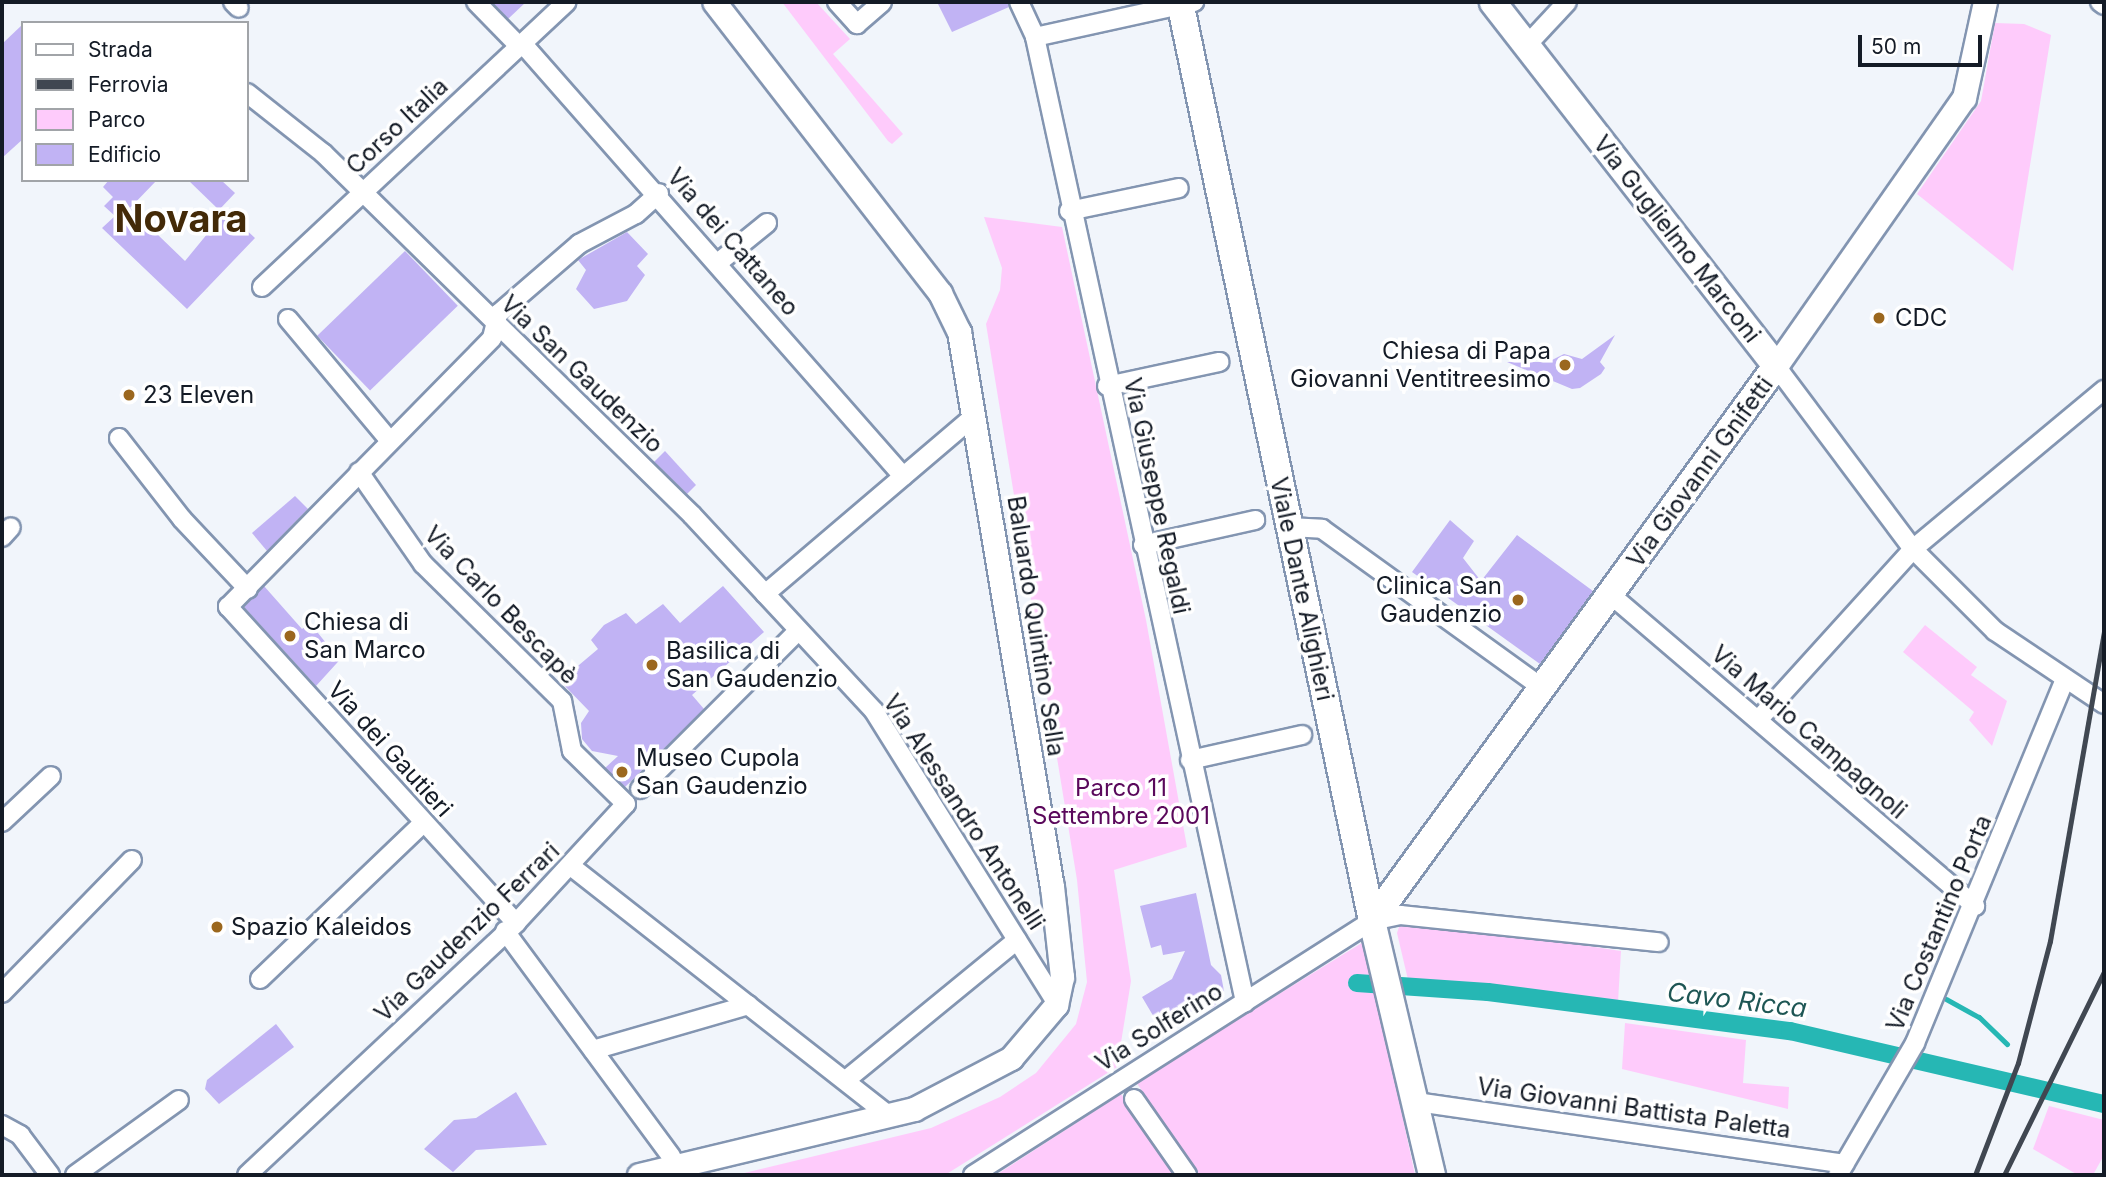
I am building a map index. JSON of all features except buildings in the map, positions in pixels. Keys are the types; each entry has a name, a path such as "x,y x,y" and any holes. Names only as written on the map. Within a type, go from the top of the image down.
{"main road":[{"name":"Via Guglielmo Marconi","path":"1493,2 1776,366"},
{"name":"Viale Dante Alighieri","path":"1185,3 1289,527 1372,921 1432,1175"},
{"name":"Via Giovanni Gnifetti","path":"1372,921 1544,689 1776,366"}],"street":[{"name":"Via dei Cattaneo","path":"476,2 521,44 659,193 903,477"},
{"name":"Corso Italia","path":"262,287 567,2"},
{"name":"Baluardo Quintino Sella","path":"714,2 946,302 959,331 1052,887 1062,977 1056,1002"},
{"path":"837,2 857,24 882,2"},
{"name":"Via Giuseppe Regaldi","path":"1019,2 1035,37 1107,386 1245,1002"},
{"path":"1527,46 1567,2"},
{"name":"Via Giovanni Gnifetti","path":"1776,366 1964,98 1985,2"},
{"path":"2100,2 2104,5"},
{"path":"1035,37 1185,3"},
{"name":"Via San Gaudenzio","path":"248,94 305,136 360,193 692,515 765,594"},
{"path":"1069,211 1179,188"},
{"path":"119,438 182,519 248,589 389,440 492,338 498,314 579,244 636,214 659,193"},
{"path":"719,262 767,223"},
{"path":"288,319 389,440"},
{"path":"1107,386 1219,362"},
{"name":"Via Guglielmo Marconi","path":"1776,366 1913,549 1995,631 2104,704"},
{"path":"1759,719 1913,549 2104,390"},
{"path":"765,594 974,416"},
{"name":"Via Carlo Bescapè","path":"359,472 423,564 562,701 572,751 626,804"},
{"path":"1143,545 1255,520"},
{"path":"1289,527 1322,529 1544,689"},
{"name":"Via dei Gautieri","path":"248,589 228,607 424,823 511,927 593,1050 671,1156"},
{"name":"Via Alessandro Antonelli","path":"765,594 874,711 1056,1002"},
{"name":"Via Mario Campagnoli","path":"1611,595 1975,906"},
{"path":"640,789 798,631"},
{"name":"Via Costantino Porta","path":"1841,1170 1906,1063 1975,906 2065,679"},
{"path":"1190,760 1302,735"},
{"path":"2,822 51,776"},
{"name":"Via Gaudenzio Ferrari","path":"247,1175 511,927 572,867 626,804"},
{"path":"260,979 424,823"},
{"path":"2,993 132,860"},
{"path":"572,867 888,1115"},
{"path":"1372,921 1400,915 1659,942"},
{"name":"Via Solferino","path":"973,1175 1372,921"},
{"path":"846,1080 1017,940"},
{"path":"639,1175 914,1109 1011,1058 1056,1002"},
{"path":"593,1050 749,1006"},
{"path":"1134,1099 1187,1175"},
{"path":"75,1175 179,1100"},
{"name":"Via Giovanni Battista Paletta","path":"1416,1101 1841,1170"},
{"path":"2,1125 20,1135 50,1175"}],"green space":[{"path":"782,2 816,2 850,39 833,54 903,134 892,144 888,141"},
{"path":"1995,23 2024,24 2051,35 2013,271 1917,194 1981,101"},
{"name":"Parco 11 Settembre 2001","path":"984,217 1062,227 1146,620 1187,847 1114,870 1131,981 1117,1067 945,1175 736,1175 931,1128 1000,1097 1036,1073 1076,1024 1087,982 1077,880 986,324 1000,290 1002,268"},
{"path":"1925,625 1977,667 1971,675 2007,701 1992,746 1969,720 1974,712 1903,652"},
{"path":"1402,918 1621,951 1618,1002 1409,984 1397,933"},
{"path":"1365,941 1415,1175 1199,1175 1136,1082"},
{"path":"1625,1023 1746,1040 1743,1083 1789,1087 1788,1109 1622,1069"},
{"path":"1121,1094 1174,1175 996,1175"},
{"path":"2049,1106 2104,1120 2104,1155 2093,1175 2078,1175 2033,1149"}],"waterway":[{"name":"Cavo Ricca","path":"1357,983 1488,992 1790,1031 2104,1104"},
{"path":"1946,999 1979,1017 2007,1044"}],"railway":[{"path":"1975,1175 2018,1063 2050,941 2104,630"},
{"path":"2004,1175 2104,972"}],"place":[{"name":"CDC","path":"1879,318"},
{"name":"Chiesa di Papa Giovanni Ventitreesimo","path":"1565,365"},
{"name":"23 Eleven","path":"129,395"},
{"name":"Clinica San Gaudenzio","path":"1518,600"},
{"name":"Chiesa di San Marco","path":"290,636"},
{"name":"Basilica di San Gaudenzio","path":"652,665"},
{"name":"Museo Cupola San Gaudenzio","path":"622,772"},
{"name":"Spazio Kaleidos","path":"217,927"}],"district":[{"name":"Novara","path":"181,219"}]}
